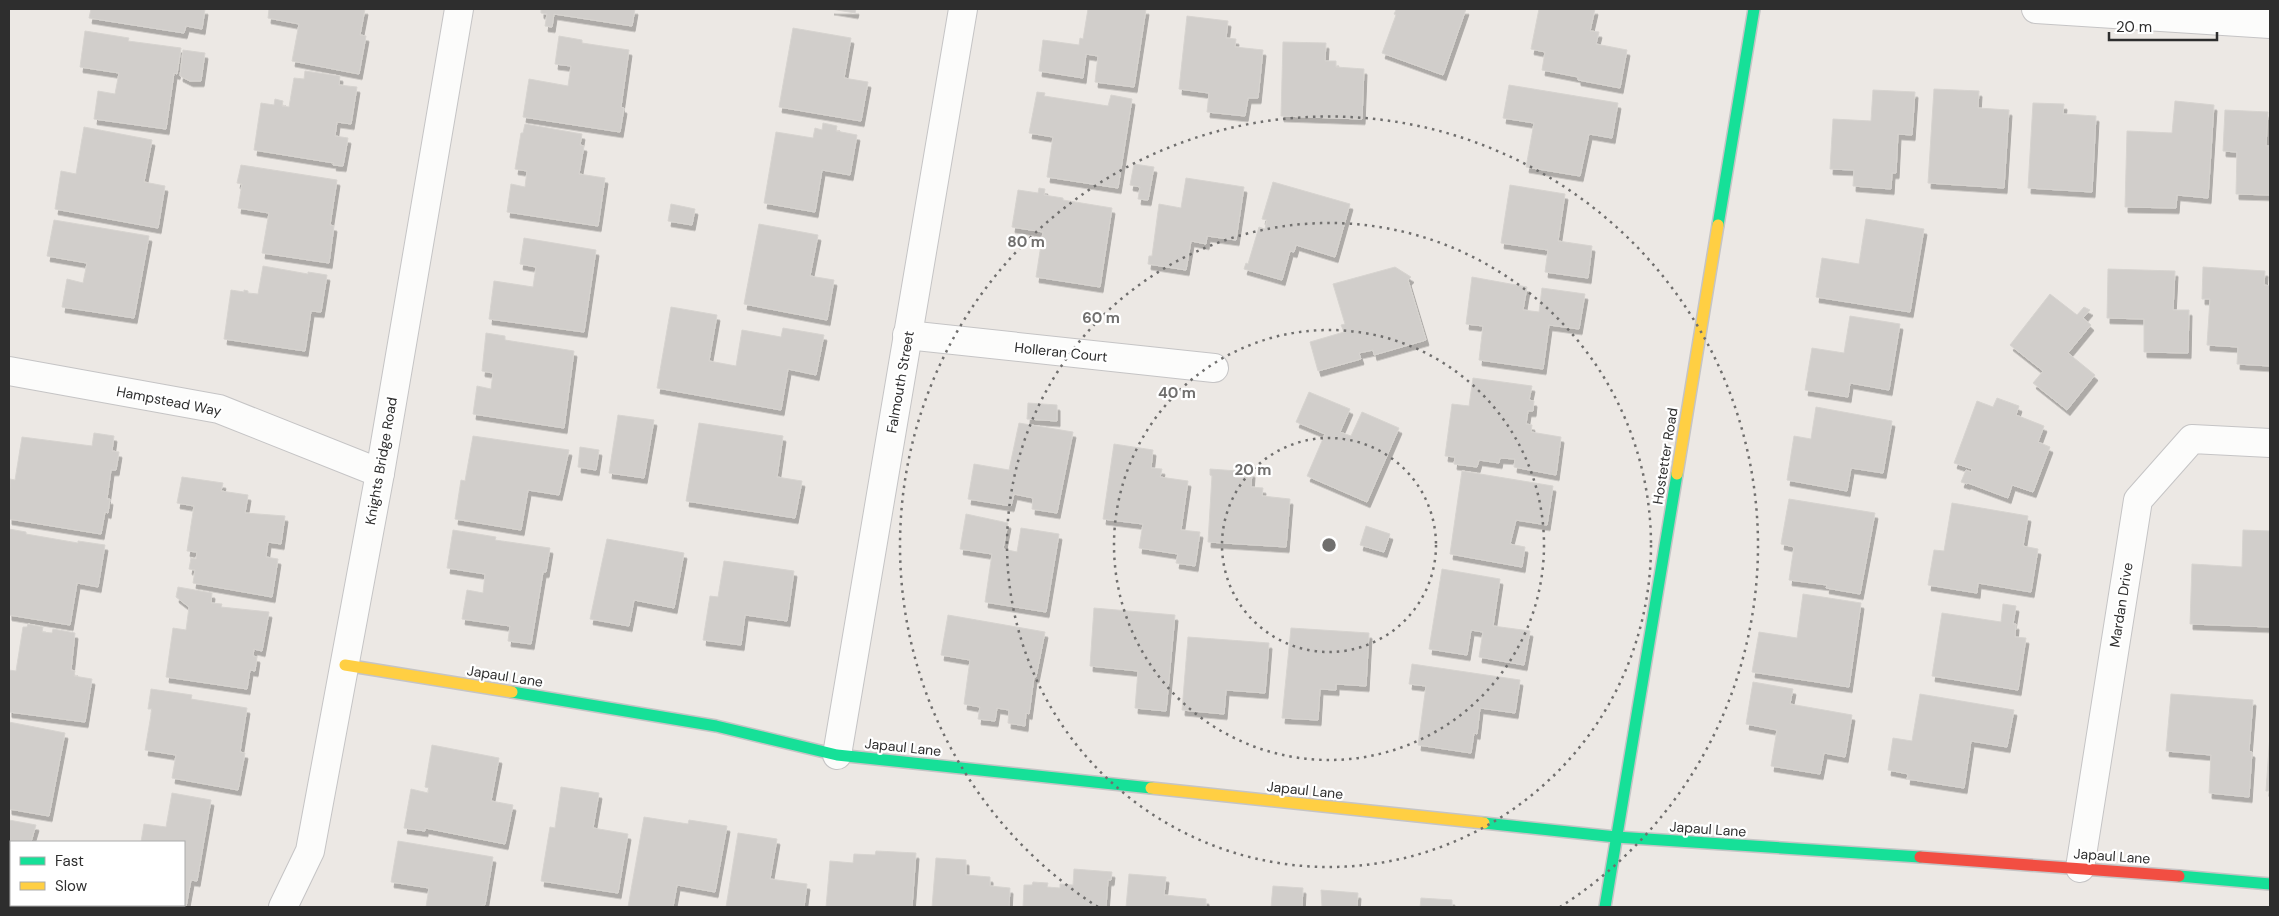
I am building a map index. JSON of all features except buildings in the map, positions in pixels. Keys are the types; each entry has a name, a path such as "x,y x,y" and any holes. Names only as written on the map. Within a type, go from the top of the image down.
{"street":[{"name":"Knights Bridge Road","path":"283,907 310,851 380,473 459,9"},
{"name":"Falmouth Street","path":"836,755 963,9"},
{"name":"Hostetter Road","path":"1605,907 1754,9"},
{"path":"2036,9 2270,24"},
{"name":"Holleran Court","path":"907,336 1214,368"},
{"name":"Hampstead Way","path":"9,371 219,409 380,473"},
{"name":"Mardan Drive","path":"2080,868 2138,500 2192,439 2270,444"},
{"name":"Japaul Lane","path":"345,665 716,726 836,755 1616,837 2080,868 2270,884"}],"traffic: fast":[{"path":"1718,225 1754,9"},
{"path":"1605,907 1677,474"},
{"path":"512,692 716,726 837,755 1151,788"},
{"path":"1484,823 1616,837 1920,857"},
{"path":"2179,876 2270,884"}],"traffic: slow":[{"path":"1677,474 1718,225"},
{"path":"345,665 512,692"},
{"path":"1151,788 1484,823"}],"traffic: jam":[{"path":"1920,857 2179,876"}]}
